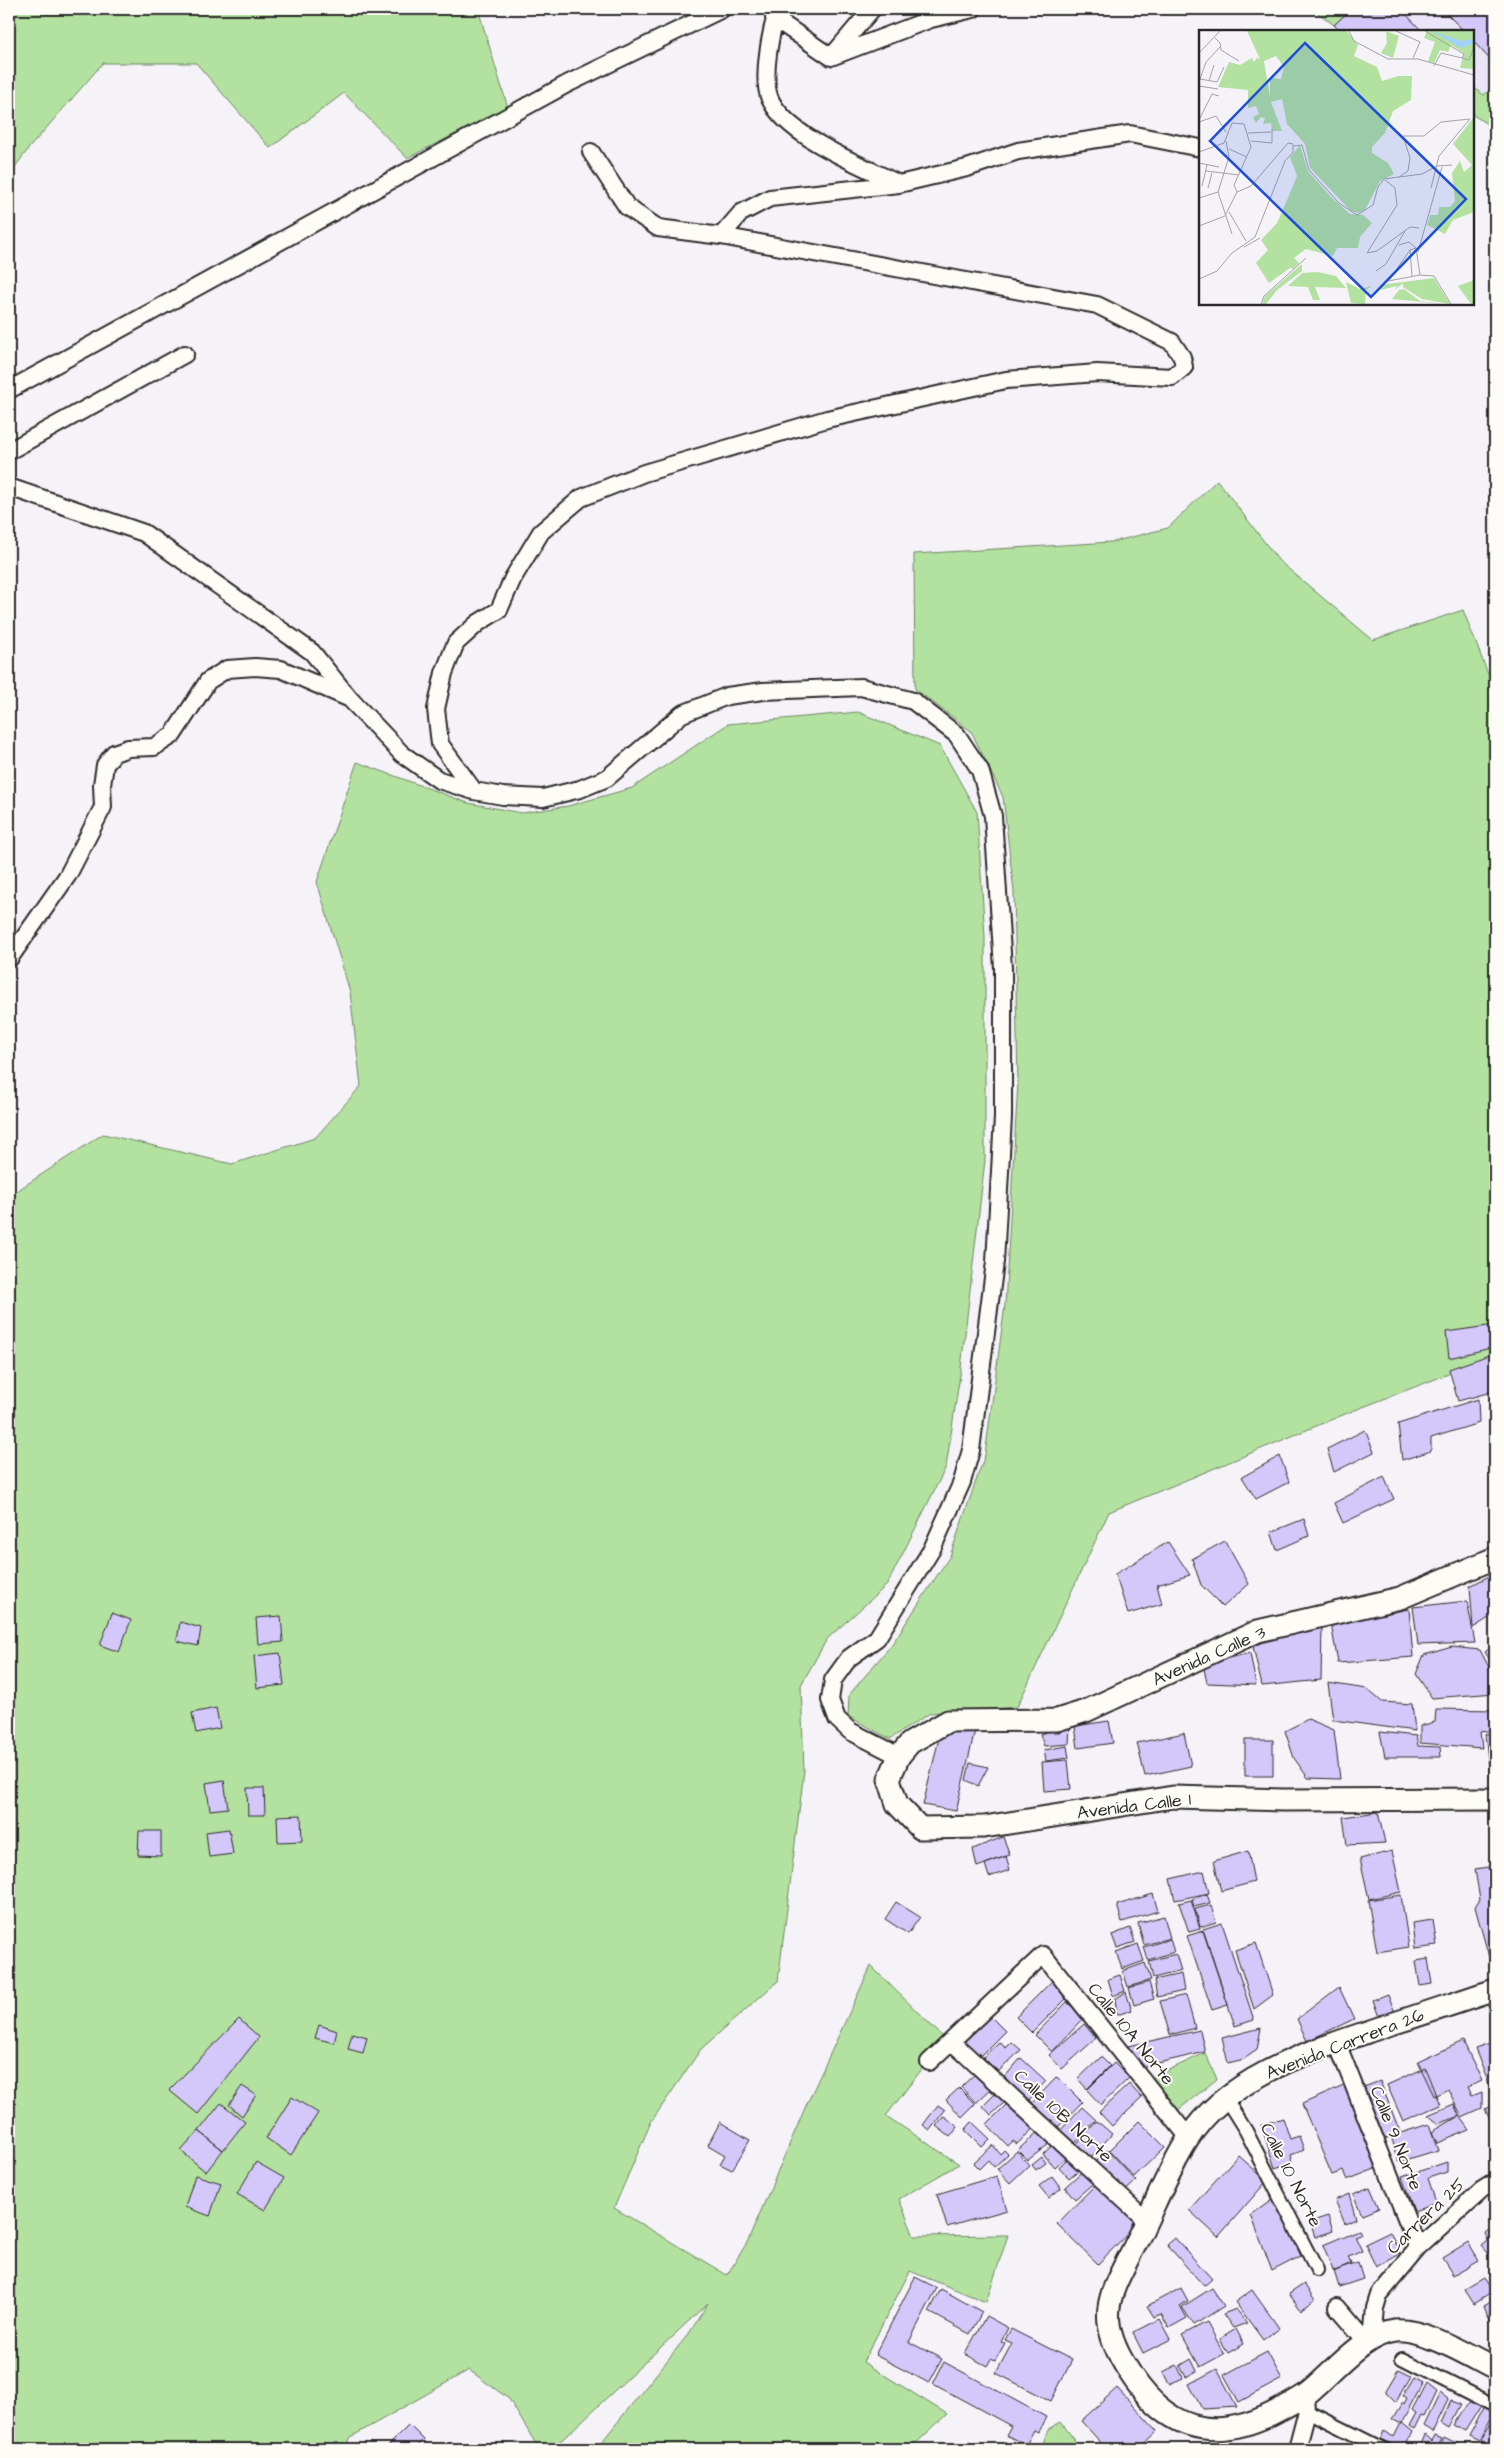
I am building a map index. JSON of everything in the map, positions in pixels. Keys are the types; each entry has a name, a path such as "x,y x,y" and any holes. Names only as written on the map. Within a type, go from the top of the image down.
{"street":[{"path":"9,390 567,84 722,9"},
{"path":"831,57 872,9"},
{"path":"831,57 931,20 973,9"},
{"path":"831,57 776,14 766,75 770,98 779,114 804,136 899,184"},
{"path":"721,236 741,213 770,198 899,184 967,168 1018,151 1130,134 1199,148"},
{"path":"474,791 440,744 436,709 444,673 456,643 478,623 498,610 513,578 541,532 581,498 644,473 836,417 1006,380 1097,374 1172,377 1184,367 1182,357 1172,342 1097,305 721,236 658,228 627,207 591,152"},
{"path":"9,451 186,354"},
{"path":"9,488 144,533 312,652 350,699 402,754 439,780 474,791 503,796 543,798 580,789 607,778 682,714 727,696 773,690 861,687 913,700 957,735 980,770 993,816 1003,968 1003,1117 995,1262 971,1450 962,1482 932,1549 877,1638 849,1658 833,1680 830,1700 838,1719 850,1731 900,1756"},
{"path":"9,959 68,875 103,807 102,785 104,765 114,754 121,750 154,747 173,735 208,681 227,669 255,667 281,669 350,699"},
{"name":"Avenida Calle 3","path":"948,1721 1057,1720 1086,1711 1258,1632 1400,1598 1495,1558"},
{"name":"Avenida Calle 1","path":"948,1721 910,1743 900,1756 889,1779 897,1804 920,1828 984,1827 1173,1797 1284,1800 1495,1799"},
{"name":"Calle 10A Norte","path":"952,2042 1043,1955 1189,2138"},
{"name":"Avenida Carrera 26","path":"1369,2341 1307,2403 1244,2426 1229,2429 1200,2429 1188,2426 1157,2405 1139,2386 1124,2364 1109,2333 1107,2315 1110,2297 1189,2138 1209,2114 1226,2099 1269,2070 1337,2043 1495,1990"},
{"path":"929,2062 952,2042"},
{"name":"Calle 10B Norte","path":"952,2042 1147,2220"},
{"name":"Calle 9 Norte","path":"1337,2043 1418,2248"},
{"name":"Calle 10 Norte","path":"1226,2099 1246,2131 1317,2270"},
{"name":"Carrera 25","path":"1369,2341 1379,2295 1418,2248 1482,2190 1495,2182"},
{"path":"1337,2307 1369,2341 1391,2331 1407,2330 1435,2340 1495,2369"},
{"path":"1402,2359 1495,2406"},
{"path":"1297,2449 1307,2403 1383,2449"}],"shaded area":[{"path":"1313,9 1495,9 1495,129 1474,116 1474,30 1340,30"}],"green space":[{"path":"9,9 478,9 508,108 407,158 344,93 270,148 196,63 103,63 29,148 9,175"},
{"path":"1313,9 1351,9 1334,25"},
{"path":"1495,84 1495,129 1474,116 1474,88 1484,95"},
{"path":"1217,480 1279,561 1373,640 1463,610 1495,692 1495,1356 1350,1412 1109,1512 1017,1707 930,1713 890,1739 848,1716 849,1695 892,1644 950,1556 985,1455 1005,1305 1018,1082 1014,892 1003,797 971,731 915,689 914,554 1112,542 1168,528"},
{"path":"858,712 940,746 977,812 985,937 985,1160 961,1368 946,1467 887,1585 827,1639 801,1685 804,1771 778,1981 701,2049 651,2122 614,2208 727,2275 748,2241 805,2108 871,1966 945,2039 886,2116 959,2164 899,2199 914,2236 1008,2235 986,2302 910,2271 863,2362 947,2414 910,2449 596,2449 690,2332 708,2303 552,2449 539,2449 509,2399 469,2370 351,2437 344,2449 9,2449 9,1196 103,1134 232,1164 315,1138 361,1086 350,992 317,882 357,762 468,803 522,813 568,806 632,788 728,724"},
{"path":"1205,2053 1217,2079 1172,2115 1147,2080"},
{"path":"1061,2422 1081,2449 1041,2449 1048,2429"}],"building":[{"path":"1351,9 1401,9 1421,30 1340,30 1334,25"},
{"path":"1442,9 1495,9 1495,65 1474,42 1474,30 1463,30"},
{"path":"1495,1325 1495,1347 1449,1358 1446,1332"},
{"path":"1495,1353 1495,1391 1458,1401 1449,1369"},
{"path":"1478,1399 1479,1423 1431,1438 1431,1451 1402,1460 1398,1424"},
{"path":"1365,1430 1374,1452 1334,1472 1327,1449"},
{"path":"1280,1456 1289,1482 1256,1499 1242,1477"},
{"path":"1384,1477 1394,1499 1343,1523 1334,1503"},
{"path":"1304,1519 1309,1536 1277,1550 1271,1532"},
{"path":"1225,1541 1249,1584 1223,1607 1201,1585 1192,1559"},
{"path":"1168,1542 1190,1575 1157,1585 1162,1604 1128,1614 1115,1574"},
{"path":"1495,1573 1495,1614 1473,1628 1470,1586"},
{"path":"1467,1601 1475,1643 1418,1645 1413,1607"},
{"path":"1409,1609 1413,1657 1338,1663 1331,1624"},
{"path":"112,1613 131,1620 119,1652 100,1645"},
{"path":"281,1616 283,1642 258,1644 256,1618"},
{"path":"180,1622 201,1628 198,1646 177,1641"},
{"path":"1322,1626 1321,1680 1262,1686 1252,1642"},
{"path":"1495,1644 1495,1668 1485,1652"},
{"path":"1452,1647 1480,1650 1495,1679 1495,1693 1432,1698 1416,1674 1424,1655"},
{"path":"280,1653 284,1685 257,1688 254,1656"},
{"path":"1250,1653 1256,1685 1207,1683 1203,1664"},
{"path":"1328,1683 1367,1689 1382,1702 1412,1704 1415,1731 1333,1720"},
{"path":"216,1708 220,1728 196,1733 192,1713"},
{"path":"1436,1709 1495,1710 1495,1730 1480,1732 1482,1748 1420,1743 1420,1726 1435,1722"},
{"path":"1308,1719 1334,1730 1340,1779 1308,1778 1294,1758 1285,1731"},
{"path":"1109,1721 1113,1743 1078,1748 1075,1726"},
{"path":"1070,1725 1069,1744 1044,1746 1040,1734"},
{"path":"976,1726 956,1811 923,1805 941,1730"},
{"path":"1380,1732 1416,1736 1418,1746 1440,1747 1441,1757 1385,1757"},
{"path":"1184,1733 1191,1766 1145,1776 1137,1743"},
{"path":"1495,1733 1495,1791 1492,1791 1485,1734"},
{"path":"1245,1740 1273,1740 1273,1776 1245,1776"},
{"path":"1067,1746 1069,1758 1046,1761 1044,1750"},
{"path":"1068,1760 1071,1789 1044,1791 1042,1762"},
{"path":"970,1763 988,1767 978,1786 966,1780"},
{"path":"224,1780 228,1808 210,1810 206,1783"},
{"path":"247,1788 264,1788 265,1815 248,1815"},
{"path":"1378,1812 1385,1843 1347,1845 1343,1817"},
{"path":"301,1815 302,1841 278,1842 277,1816"},
{"path":"229,1829 233,1854 209,1857 206,1832"},
{"path":"139,1831 161,1831 161,1856 138,1855"},
{"path":"1003,1837 1010,1855 977,1867 973,1849"},
{"path":"1248,1851 1254,1882 1221,1891 1214,1861"},
{"path":"1392,1851 1401,1892 1369,1899 1360,1859"},
{"path":"1006,1856 1010,1870 989,1877 985,1864"},
{"path":"1488,1867 1495,1900 1495,1956 1489,1957 1475,1907 1480,1900 1475,1869"},
{"path":"1204,1871 1209,1893 1175,1900 1170,1879"},
{"path":"1153,1894 1158,1911 1122,1922 1117,1905"},
{"path":"1207,1894 1210,1903 1194,1907 1192,1899"},
{"path":"1401,1895 1409,1947 1377,1952 1368,1900"},
{"path":"1191,1900 1200,1929 1189,1932 1179,1903"},
{"path":"896,1902 920,1917 908,1934 885,1919"},
{"path":"1211,1905 1216,1922 1200,1927 1195,1909"},
{"path":"1164,1916 1170,1938 1144,1945 1138,1923"},
{"path":"1433,1920 1437,1946 1415,1949 1412,1923"},
{"path":"1222,1923 1254,2020 1235,2026 1203,1929"},
{"path":"1130,1928 1135,1942 1117,1948 1112,1935"},
{"path":"1203,1931 1228,2005 1212,2010 1187,1936"},
{"path":"1170,1939 1174,1952 1148,1960 1144,1947"},
{"path":"1256,1943 1273,1995 1254,2009 1235,1950"},
{"path":"1138,1944 1144,1961 1122,1969 1116,1952"},
{"path":"1176,1954 1181,1971 1153,1978 1149,1961"},
{"path":"1428,1959 1432,1984 1420,1986 1416,1961"},
{"path":"1145,1963 1151,1980 1128,1987 1123,1971"},
{"path":"1181,1974 1184,1991 1157,1997 1154,1980"},
{"path":"1120,1975 1125,1991 1113,1996 1108,1979"},
{"path":"1052,1981 1068,1997 1032,2033 1016,2017"},
{"path":"1149,1982 1154,1999 1134,2005 1129,1988"},
{"path":"1339,1987 1354,2019 1307,2041 1297,2019"},
{"path":"1126,1992 1132,2010 1117,2015 1115,1999"},
{"path":"1388,1994 1397,2018 1381,2023 1373,2000"},
{"path":"1186,1995 1195,2028 1170,2035 1160,2001"},
{"path":"1067,2002 1084,2018 1052,2052 1035,2035"},
{"path":"988,2014 1005,2031 980,2056 963,2039"},
{"path":"239,2019 259,2037 198,2114 169,2090"},
{"path":"1084,2024 1096,2038 1062,2069 1049,2055"},
{"path":"319,2025 337,2031 334,2043 315,2038"},
{"path":"1261,2028 1257,2050 1244,2059 1228,2063 1222,2038"},
{"path":"1200,2030 1205,2052 1141,2067 1128,2046"},
{"path":"352,2033 367,2037 363,2053 348,2049"},
{"path":"1463,2041 1482,2081 1468,2087 1472,2096 1482,2092 1482,2109 1462,2118 1448,2089 1434,2096 1418,2062"},
{"path":"999,2042 1006,2048 1012,2042 1021,2050 998,2072 983,2057"},
{"path":"1493,2043 1495,2049 1494,2097 1475,2049"},
{"path":"1101,2057 1110,2066 1087,2089 1078,2079"},
{"path":"1021,2058 1046,2081 1028,2101 1003,2079"},
{"path":"1114,2063 1129,2078 1101,2105 1087,2090"},
{"path":"1425,2068 1440,2105 1403,2121 1387,2085"},
{"path":"978,2071 993,2087 976,2103 961,2087"},
{"path":"1057,2077 1082,2102 1056,2129 1031,2104"},
{"path":"1380,2081 1400,2132 1385,2139 1364,2087"},
{"path":"1129,2084 1142,2098 1112,2126 1099,2112"},
{"path":"1346,2085 1380,2167 1347,2180 1343,2171 1332,2175 1302,2104"},
{"path":"242,2086 256,2095 242,2116 229,2105"},
{"path":"959,2088 975,2104 962,2117 946,2100"},
{"path":"998,2091 1007,2100 991,2115 983,2106"},
{"path":"292,2097 318,2113 291,2155 266,2138"},
{"path":"1010,2101 1035,2127 1017,2144 1013,2141 1008,2146 987,2124"},
{"path":"221,2103 245,2122 223,2150 199,2131"},
{"path":"1454,2104 1459,2116 1439,2124 1428,2115"},
{"path":"1495,2104 1495,2128 1485,2110"},
{"path":"938,2105 945,2110 930,2130 923,2125"},
{"path":"1082,2107 1096,2120 1072,2146 1058,2133"},
{"path":"944,2116 958,2127 950,2137 936,2126"},
{"path":"1459,2116 1469,2130 1437,2143 1432,2132"},
{"path":"1283,2118 1290,2139 1299,2136 1304,2150 1291,2155 1293,2162 1275,2168 1261,2125"},
{"path":"1097,2121 1112,2134 1089,2160 1074,2147"},
{"path":"1139,2121 1165,2147 1134,2177 1109,2151"},
{"path":"720,2122 750,2140 732,2170 720,2164 725,2155 708,2145"},
{"path":"972,2122 990,2139 982,2147 965,2130"},
{"path":"1429,2124 1438,2150 1399,2162 1391,2136"},
{"path":"1042,2128 1053,2141 1028,2160 1018,2150"},
{"path":"199,2131 223,2150 206,2172 181,2151"},
{"path":"1057,2141 1069,2154 1055,2167 1043,2154"},
{"path":"993,2145 1000,2154 1004,2150 1008,2154 994,2167 988,2160 979,2169 973,2163"},
{"path":"1107,2150 1136,2181 1120,2196 1091,2166"},
{"path":"1017,2151 1029,2165 1010,2183 997,2169"},
{"path":"1071,2155 1082,2167 1069,2178 1059,2167"},
{"path":"1238,2155 1267,2181 1218,2237 1189,2210"},
{"path":"1042,2157 1046,2163 1036,2170 1032,2165"},
{"path":"256,2162 284,2178 265,2210 237,2194"},
{"path":"1447,2162 1447,2172 1428,2178 1436,2203 1414,2211 1402,2177"},
{"path":"1087,2167 1098,2179 1075,2199 1065,2187"},
{"path":"195,2175 221,2183 210,2216 185,2207"},
{"path":"997,2176 1007,2210 947,2227 937,2194"},
{"path":"1052,2176 1061,2188 1049,2198 1039,2186"},
{"path":"1096,2184 1137,2224 1098,2264 1057,2224"},
{"path":"1370,2187 1379,2208 1362,2215 1353,2194"},
{"path":"1349,2194 1356,2219 1345,2224 1335,2200"},
{"path":"1274,2198 1301,2256 1272,2271 1251,2215"},
{"path":"1328,2216 1333,2231 1315,2237 1310,2222"},
{"path":"1495,2225 1495,2247 1488,2253 1482,2246 1488,2241 1485,2233"},
{"path":"1359,2230 1361,2234 1355,2236 1362,2251 1348,2257 1351,2264 1334,2272 1323,2245"},
{"path":"1390,2232 1400,2253 1376,2267 1365,2244"},
{"path":"1175,2238 1212,2279 1204,2286 1167,2245"},
{"path":"1468,2242 1479,2260 1453,2275 1442,2258"},
{"path":"1358,2263 1363,2279 1339,2287 1334,2271"},
{"path":"1495,2270 1495,2284 1490,2272"},
{"path":"915,2277 937,2288 909,2342 942,2359 929,2383 875,2355"},
{"path":"1484,2279 1493,2292 1474,2304 1465,2290"},
{"path":"1304,2284 1315,2300 1301,2310 1289,2294"},
{"path":"1181,2288 1188,2301 1180,2306 1187,2318 1169,2328 1161,2314 1154,2317 1147,2306"},
{"path":"1212,2288 1224,2306 1194,2325 1182,2307"},
{"path":"941,2289 982,2312 970,2334 929,2312"},
{"path":"1252,2290 1279,2328 1263,2340 1235,2302"},
{"path":"1495,2299 1495,2317 1490,2320 1483,2306"},
{"path":"1236,2309 1247,2323 1233,2328 1223,2314"},
{"path":"986,2316 1008,2328 1001,2341 1005,2343 995,2361 991,2359 987,2366 965,2354"},
{"path":"1160,2319 1171,2339 1143,2353 1133,2333"},
{"path":"1207,2322 1224,2354 1200,2367 1182,2335"},
{"path":"1011,2329 1072,2360 1051,2401 996,2373 1012,2343 1005,2340"},
{"path":"1236,2329 1244,2344 1228,2353 1220,2339"},
{"path":"1267,2352 1282,2379 1239,2402 1224,2375"},
{"path":"1191,2359 1197,2371 1186,2377 1180,2366"},
{"path":"944,2362 1046,2417 1038,2432 1034,2430 1026,2445 1006,2435 1011,2426 933,2384"},
{"path":"1177,2365 1183,2378 1169,2384 1163,2372"},
{"path":"1217,2369 1237,2407 1202,2409 1189,2384"},
{"path":"1399,2370 1411,2376 1396,2402 1386,2392"},
{"path":"1414,2378 1423,2383 1401,2424 1392,2419 1402,2403 1404,2405 1407,2399 1403,2396"},
{"path":"1426,2384 1436,2392 1424,2417 1421,2416 1414,2430 1409,2427 1416,2414 1412,2411"},
{"path":"1117,2388 1157,2431 1138,2449 1107,2449 1081,2421"},
{"path":"1440,2393 1448,2399 1432,2432 1424,2426"},
{"path":"1470,2399 1482,2405 1465,2432 1454,2426"},
{"path":"1451,2400 1461,2404 1449,2427 1441,2422"},
{"path":"1485,2405 1495,2410 1478,2442 1468,2437"},
{"path":"1495,2415 1495,2442 1490,2449 1480,2442"},
{"path":"1401,2424 1412,2433 1404,2449 1380,2439 1384,2430 1394,2438"},
{"path":"409,2425 424,2440 415,2449 385,2449"},
{"path":"1425,2435 1431,2441 1434,2435 1441,2438 1435,2449 1419,2449"},
{"path":"1443,2437 1457,2444 1453,2449 1438,2449"},
{"path":"912,2443 919,2449 905,2449"}]}
